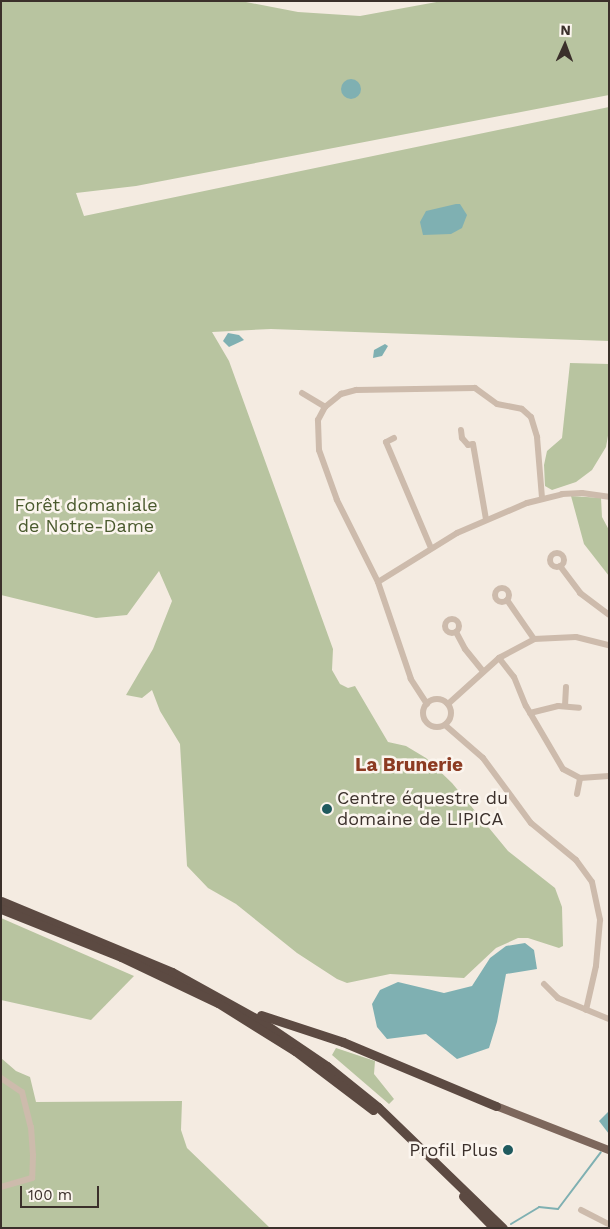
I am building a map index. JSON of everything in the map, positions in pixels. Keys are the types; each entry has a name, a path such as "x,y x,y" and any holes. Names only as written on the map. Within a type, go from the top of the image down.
{"highway":[{"path":"1,901 132,954 245,1011 319,1060 378,1107 503,1228"},
{"path":"1,909 172,980 255,1025 323,1071 374,1111 494,1228"},
{"path":"245,1011 285,1025 308,1029 435,1079 496,1106"},
{"path":"470,1203 472,1212 487,1228"}],"main road":[{"path":"496,1106 609,1150"}],"street":[{"path":"426,704 440,700 448,704 452,713 445,725 437,728 426,722 423,713 426,704 411,679 378,582 337,500 320,456 316,430 325,407 340,394 356,390 481,390 495,403 519,407 531,417 538,440 542,498"},
{"path":"302,393 325,407"},
{"path":"461,430 462,438 468,445 473,444 486,519"},
{"path":"394,438 386,442 431,548"},
{"path":"378,582 431,548 486,519 542,498 582,492 609,497"},
{"path":"560,566 580,593 609,615"},
{"path":"507,600 534,639"},
{"path":"456,632 465,649 483,670"},
{"path":"448,704 483,670 499,658 534,639 576,637 609,645"},
{"path":"499,658 514,677 530,713 563,769 580,778 609,776"},
{"path":"566,687 566,706"},
{"path":"530,713 566,706 579,708"},
{"path":"445,725 484,758 523,813 576,860 592,882 600,920 596,966 586,1010"},
{"path":"577,794 580,778"},
{"path":"544,984 558,998 609,1019"},
{"path":"1,1078 22,1092 31,1127 33,1155 32,1178 1,1187"},
{"path":"581,1210 609,1224"}],"green space":[{"name":"Forêt domaniale de Notre-Dame","path":"1,1 241,1 298,12 360,16 442,1 609,1 609,95 136,186 76,193 84,216 609,107 609,341 271,329 212,332 229,361 333,649 332,670 340,684 348,688 355,686 388,742 406,746 426,758 452,783 508,851 555,888 562,907 563,946 559,948 528,938 518,938 496,948 464,978 390,974 347,983 337,979 297,953 236,904 208,888 187,866 180,744 160,711 152,690 142,698 126,695 153,649 172,601 159,571 127,615 96,618 1,595"},
{"path":"570,363 609,364 609,430 606,447 592,470 576,482 552,490 545,486 544,465 547,451 562,438"},
{"path":"571,496 601,498 602,517 609,530 609,576 584,544"},
{"path":"1,918 134,976 91,1020 1,1000"},
{"path":"336,1048 375,1061 374,1074 394,1099 389,1104 332,1055"},
{"path":"1,1058 16,1071 30,1077 36,1102 182,1101 181,1130 187,1148 270,1228 1,1228"}],"water":[{"path":"351,79 358,82 361,89 358,96 351,99 344,96 341,89 344,82"},
{"path":"460,204 467,215 462,228 451,234 423,235 420,222 426,211"},
{"path":"228,333 239,335 244,340 229,347 223,341"},
{"path":"385,344 388,346 382,356 373,358 374,350"},
{"path":"525,943 534,950 537,969 506,974 497,1022 489,1048 457,1059 426,1034 387,1039 377,1027 372,1004 380,990 398,982 444,993 472,986 490,958 506,946"},
{"path":"609,1111 609,1134 599,1121"}],"waterway":[{"path":"511,1224 539,1207 558,1209 601,1152"}],"place":[{"name":"Centre équestre du domaine de LIPICA","path":"327,809"},
{"name":"Profil Plus","path":"508,1150"}],"district":[{"name":"La Brunerie","path":"409,765"}]}
